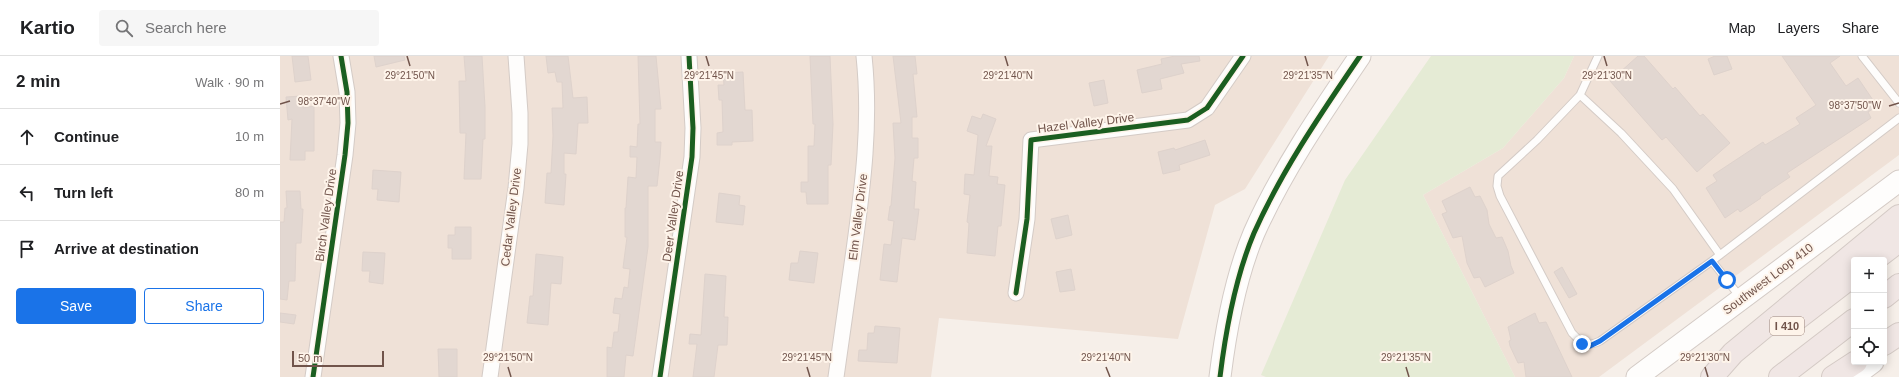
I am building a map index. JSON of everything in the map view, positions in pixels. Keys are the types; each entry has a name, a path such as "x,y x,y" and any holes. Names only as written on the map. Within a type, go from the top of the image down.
{"highway":[{"path":"1712,377 1733,353 1899,216"},
{"path":"1878,257 1899,241"},
{"name":"I 410","path":"1720,377 1851,277"},
{"path":"1887,295 1899,285"},
{"path":"1780,377 1851,322"},
{"path":"1887,342 1899,334"},
{"path":"1833,377 1851,365"}],"main road":[{"path":"1220,377 1230,311 1254,233 1284,175 1360,56"},
{"name":"Southwest Loop 410","path":"1637,377 1899,181"},
{"path":"1887,351 1899,342"},
{"path":"1853,377 1869,365"}],"street":[{"name":"Birch Valley Drive","path":"313,377 346,147 348,123 347,92 341,56"},
{"name":"Cedar Valley Drive","path":"490,377 516,188 520,144 520,113 516,56"},
{"name":"Deer Valley Drive","path":"660,377 692,157 692,113 689,56"},
{"name":"Elm Valley Drive","path":"836,377 863,189 868,135 867,82 864,56"},
{"name":"Hazel Valley Drive","path":"1016,293 1027,219 1031,140 1188,120 1207,108 1244,56"}],"lane":[{"path":"1598,56 1580,95 1537,140 1498,176 1496,186 1572,334 1582,344 1590,346 1600,341 1712,261 1899,118"},
{"path":"1862,56 1899,103"},
{"path":"1580,95 1621,133 1673,189 1720,254"},
{"path":"1712,261 1742,299"}],"shaded area":[{"path":"280,56 1329,56 1245,189 1215,205 1178,339 939,318 931,377 280,377"},
{"path":"1574,56 1899,56 1899,155 1599,377 1515,377 1423,195 1503,148 1564,78"}],"green space":[{"path":"1431,56 1574,56 1564,78 1503,148 1423,195 1515,377 1266,377 1261,375 1345,180"}],"building":[{"path":"292,56 308,56 311,80 295,82"},
{"path":"374,56 404,56 405,60 376,67"},
{"path":"464,56 482,56 485,139 483,139 481,179 464,179 466,133 460,133 459,81 466,81"},
{"path":"546,56 568,56 573,98 587,97 588,123 578,123 576,154 564,153 564,174 566,174 564,205 545,203 547,173 551,173 553,136 552,108 563,108 562,82 557,82 555,72 548,73"},
{"path":"638,56 656,56 661,109 655,109 655,142 661,142 660,158 657,186 648,186 648,247 633,356 626,355 624,377 607,377 607,347 612,348 614,332 618,332 620,314 613,313 615,298 622,299 624,287 628,288 630,269 623,268 627,237 625,237 625,208 628,177 636,178 637,157 630,157 630,146 637,147 638,124 640,124"},
{"path":"810,56 830,56 833,124 831,165 828,165 828,204 807,204 806,192 801,192 801,182 808,182 808,146 814,146 815,124 813,124"},
{"path":"893,56 915,56 917,74 913,74 917,117 912,117 912,138 918,138 918,158 914,158 912,181 916,182 914,209 919,209 915,240 902,238 897,282 880,280 884,244 891,245 894,221 888,220 891,206 895,158 893,123 901,123"},
{"path":"1175,56 1199,56 1200,61 1181,64 1184,73 1160,79 1162,89 1142,93 1137,70 1162,64 1161,59"},
{"path":"1638,56 1644,56 1673,89 1675,87 1700,116 1703,114 1730,143 1697,172 1666,137 1662,140 1610,81"},
{"path":"1715,56 1727,56 1732,69 1714,75 1708,59"},
{"path":"1782,56 1840,56 1830,63 1846,86 1858,78 1877,106 1868,112 1871,118 1787,173 1790,177 1760,197 1761,198 1740,212 1738,209 1725,218 1706,188 1717,181 1713,175 1763,142 1765,145 1800,124 1796,118 1816,105"},
{"path":"743,72 745,110 752,110 753,141 732,142 732,145 717,145 717,133 723,132 722,100 719,100 718,85 724,85 723,73"},
{"path":"1104,80 1108,103 1094,106 1089,83"},
{"path":"302,96 303,108 314,106 314,151 305,151 305,160 290,160 292,119 288,120 286,97"},
{"path":"983,114 996,119 986,146 992,146 989,176 998,177 997,184 1005,185 1001,226 998,226 995,256 967,253 969,223 967,222 970,195 964,194 965,174 974,175 978,135 967,131 972,116 981,119"},
{"path":"1205,140 1210,155 1179,165 1180,170 1163,174 1158,152 1174,148 1175,150"},
{"path":"373,170 401,172 399,202 377,200 378,189 372,189"},
{"path":"1470,187 1475,197 1480,196 1487,210 1489,224 1496,238 1502,237 1508,251 1514,273 1485,287 1480,277 1474,278 1467,263 1462,236 1453,238 1442,214 1447,212 1442,201"},
{"path":"286,191 300,191 301,209 303,209 301,243 296,243 295,281 289,281 287,300 280,299 280,222 284,222 285,208 287,208"},
{"path":"719,193 740,196 739,205 745,206 743,225 716,222"},
{"path":"1068,215 1072,235 1056,239 1051,219"},
{"path":"455,227 471,227 471,259 452,259 452,248 448,248 448,235 455,235"},
{"path":"800,251 818,253 814,283 789,280 791,263 798,263"},
{"path":"363,252 385,253 383,284 369,282 370,271 362,271"},
{"path":"536,254 563,257 561,284 551,283 548,325 527,323 530,296 533,296"},
{"path":"1562,267 1577,294 1569,298 1554,272"},
{"path":"1071,269 1075,290 1060,292 1056,272"},
{"path":"705,274 726,276 724,317 728,317 727,345 718,345 714,377 693,377 697,344 689,344 690,334 701,335"},
{"path":"280,313 296,315 294,324 280,322"},
{"path":"1535,313 1539,323 1546,322 1572,377 1526,377 1524,362 1518,363 1510,346 1509,341 1511,340 1508,327"},
{"path":"875,326 900,328 897,363 858,361 859,350 867,350 868,333 874,333"},
{"path":"438,349 457,349 457,377 439,377"}],"cycle path":[{"path":"313,377 345,155 348,123 347,92 341,56"},
{"path":"660,377 692,157 693,128 689,56"},
{"path":"1016,293 1027,219 1031,140 1188,120 1207,108 1243,56"},
{"path":"1220,377 1225,340 1236,285 1254,233 1290,164 1317,120 1360,56"}],"route":[{"path":"1582,344 1590,346 1600,341 1712,261 1727,280"}]}
